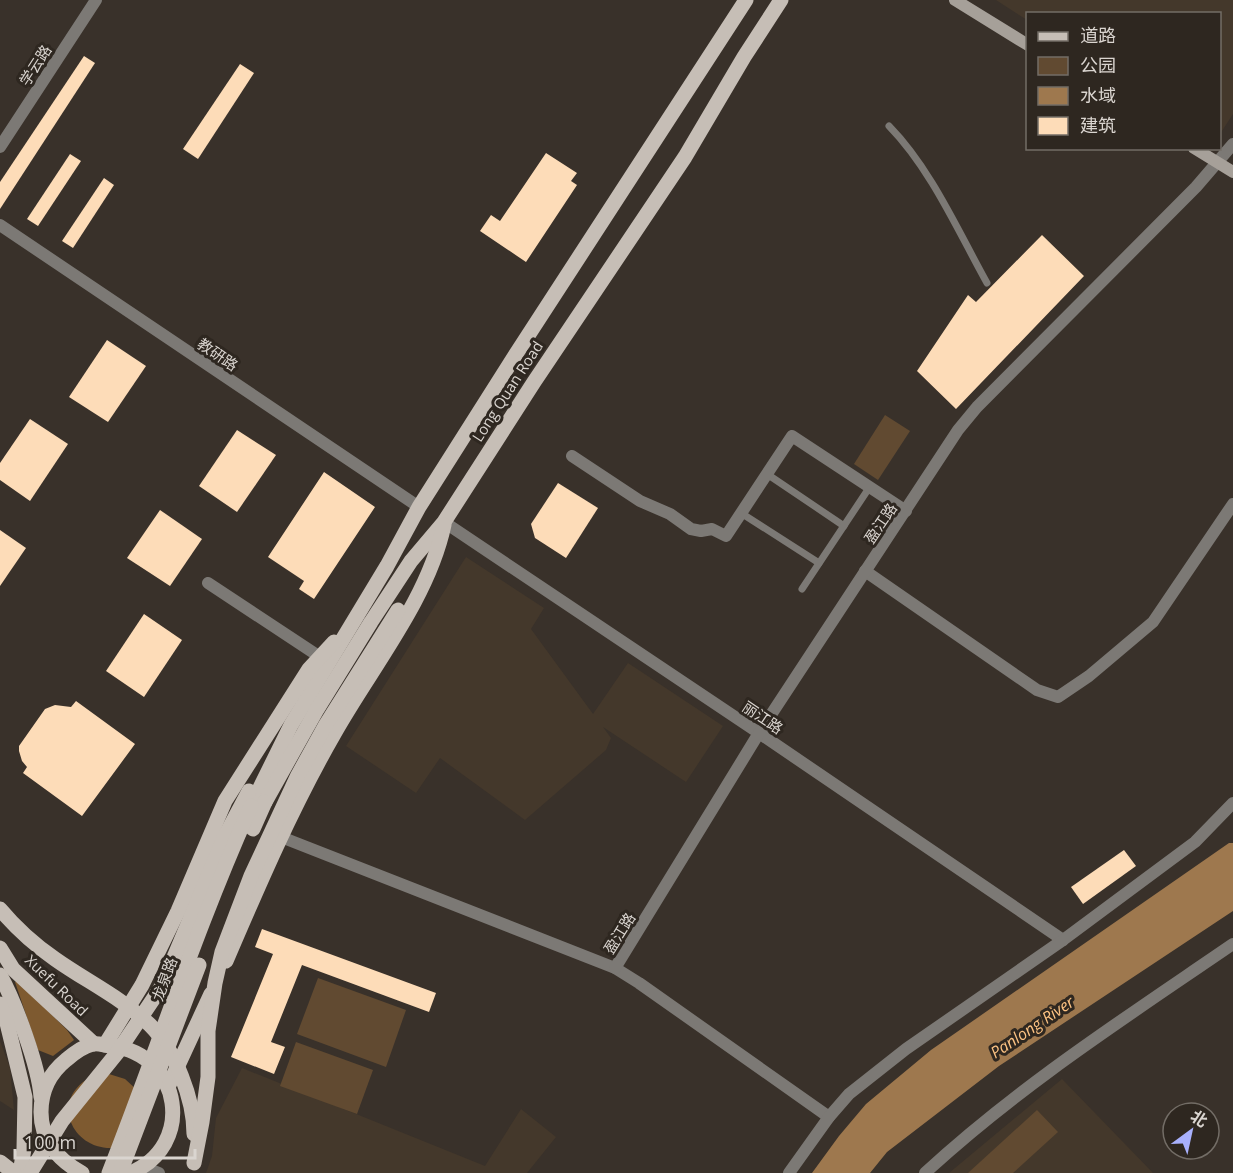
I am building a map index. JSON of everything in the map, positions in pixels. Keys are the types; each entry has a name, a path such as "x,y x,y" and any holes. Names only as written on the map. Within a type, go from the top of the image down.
{"main road":[{"name":"Long Quan Road","path":"256,797 262,767 291,725 420,507 516,354 746,0"},
{"name":"Long Quan Road","path":"256,797 316,711 411,561 444,522 684,157 744,57 782,0"},
{"path":"955,0 1026,44"},
{"path":"1197,150 1233,172"},
{"path":"193,1168 208,1077 208,1031 214,982 222,952 251,876 297,776 325,726 398,610 444,522"},
{"path":"168,1087 309,777 408,612 433,562 444,522"},
{"path":"99,1045 142,985 168,932 225,801 309,669 349,628"},
{"path":"30,1173 62,1121 117,1053 162,986 225,836 256,797"},
{"name":"龙泉路","path":"109,1173 146,1080 225,865 256,797"},
{"name":"龙泉路","path":"120,1173 156,1084 234,869 256,797"},
{"path":"0,909 9,920 53,958 111,995 150,1026 170,1054 185,1085 194,1118 193,1168"},
{"name":"Xuefu Road","path":"0,948 13,969 99,1045"},
{"path":"0,975 21,1026 40,1082 41,1120 45,1137 55,1153 73,1171"},
{"path":"0,1004 7,1023 25,1097 24,1149 20,1173"},
{"path":"41,1102 46,1083 58,1067 74,1054 99,1045 125,1048 143,1056 158,1069 168,1087 173,1109 171,1132 160,1152 138,1171"},
{"path":"0,1162 14,1173"}],"street":[{"name":"学云路","path":"0,147 96,0"},
{"name":"盈江路","path":"615,968 759,733 958,430 977,407 1218,163 1233,144"},
{"name":"教研路","path":"0,225 420,507"},
{"path":"572,456 640,501 670,514 691,529 701,531 712,529 726,536 792,436 906,511"},
{"path":"865,572 1037,690 1058,697 1089,676 1153,622 1233,504"},
{"name":"丽江路","path":"444,522 1063,940"},
{"path":"208,583 320,657"},
{"path":"789,1173 829,1117 849,1095 906,1049 1063,940 1195,842 1233,803"},
{"path":"281,837 615,968 829,1117"},
{"path":"925,1173 968,1134 1046,1073 1233,944"},
{"path":"138,1171 159,1173"}],"lane":[{"path":"889,126 904,142 923,170 987,283"},
{"path":"766,474 844,526"},
{"path":"802,589 869,488"},
{"path":"741,513 819,563"}],"shaded area":[{"path":"996,0 1233,0 1233,114 1221,132 1221,12 1026,12 1026,19"},
{"path":"466,557 544,608 531,629 593,714 628,663 723,726 686,782 603,727 611,738 606,750 525,820 440,758 416,793 346,746"},
{"path":"18,981 67,1030 74,1040 53,1056 38,1050 15,982"},
{"path":"0,1041 10,1068 14,1110 0,1101"},
{"path":"242,1068 485,1166 521,1109 556,1137 527,1173 206,1173 212,1156 216,1118"},
{"path":"109,1074 125,1079 137,1090 112,1148 86,1141 71,1123 69,1111 70,1100 76,1089 89,1078"},
{"path":"1062,1079 1153,1173 949,1173"}],"green space":[{"path":"885,415 910,431 878,480 854,464"},
{"path":"318,978 406,1010 386,1067 297,1034"},
{"path":"296,1042 373,1070 357,1114 280,1086"},
{"path":"1037,1110 1058,1132 1013,1173 968,1173"}],"water":[{"name":"Panlong River","path":"1229,843 1233,843 1233,911 999,1066 887,1152 870,1173 812,1173 866,1104 931,1050"}],"building":[{"path":"84,56 95,63 0,209 0,182"},
{"path":"240,64 254,73 198,159 183,149"},
{"path":"546,153 577,173 571,181 577,185 526,262 480,231 491,215 500,221"},
{"path":"70,154 81,161 38,226 27,219"},
{"path":"104,178 114,185 73,248 62,241"},
{"path":"1042,235 1084,276 956,409 917,371 968,295 976,302"},
{"path":"107,340 146,366 108,422 69,397"},
{"path":"30,419 68,444 30,501 0,480 0,463"},
{"path":"237,430 276,455 237,512 199,486"},
{"path":"324,472 375,507 314,599 299,589 304,581 268,557"},
{"path":"558,483 598,508 566,558 535,538 531,524"},
{"path":"160,510 202,539 170,586 127,558"},
{"path":"0,530 26,548 0,586"},
{"path":"144,614 182,640 144,697 106,671"},
{"path":"76,701 135,744 82,816 23,773 27,767 19,751 19,746 45,709 55,705 71,707"},
{"path":"1124,850 1136,866 1083,904 1071,887"},
{"path":"262,929 436,993 429,1012 302,965 271,1042 285,1047 274,1074 231,1057 273,954 255,947"}]}
